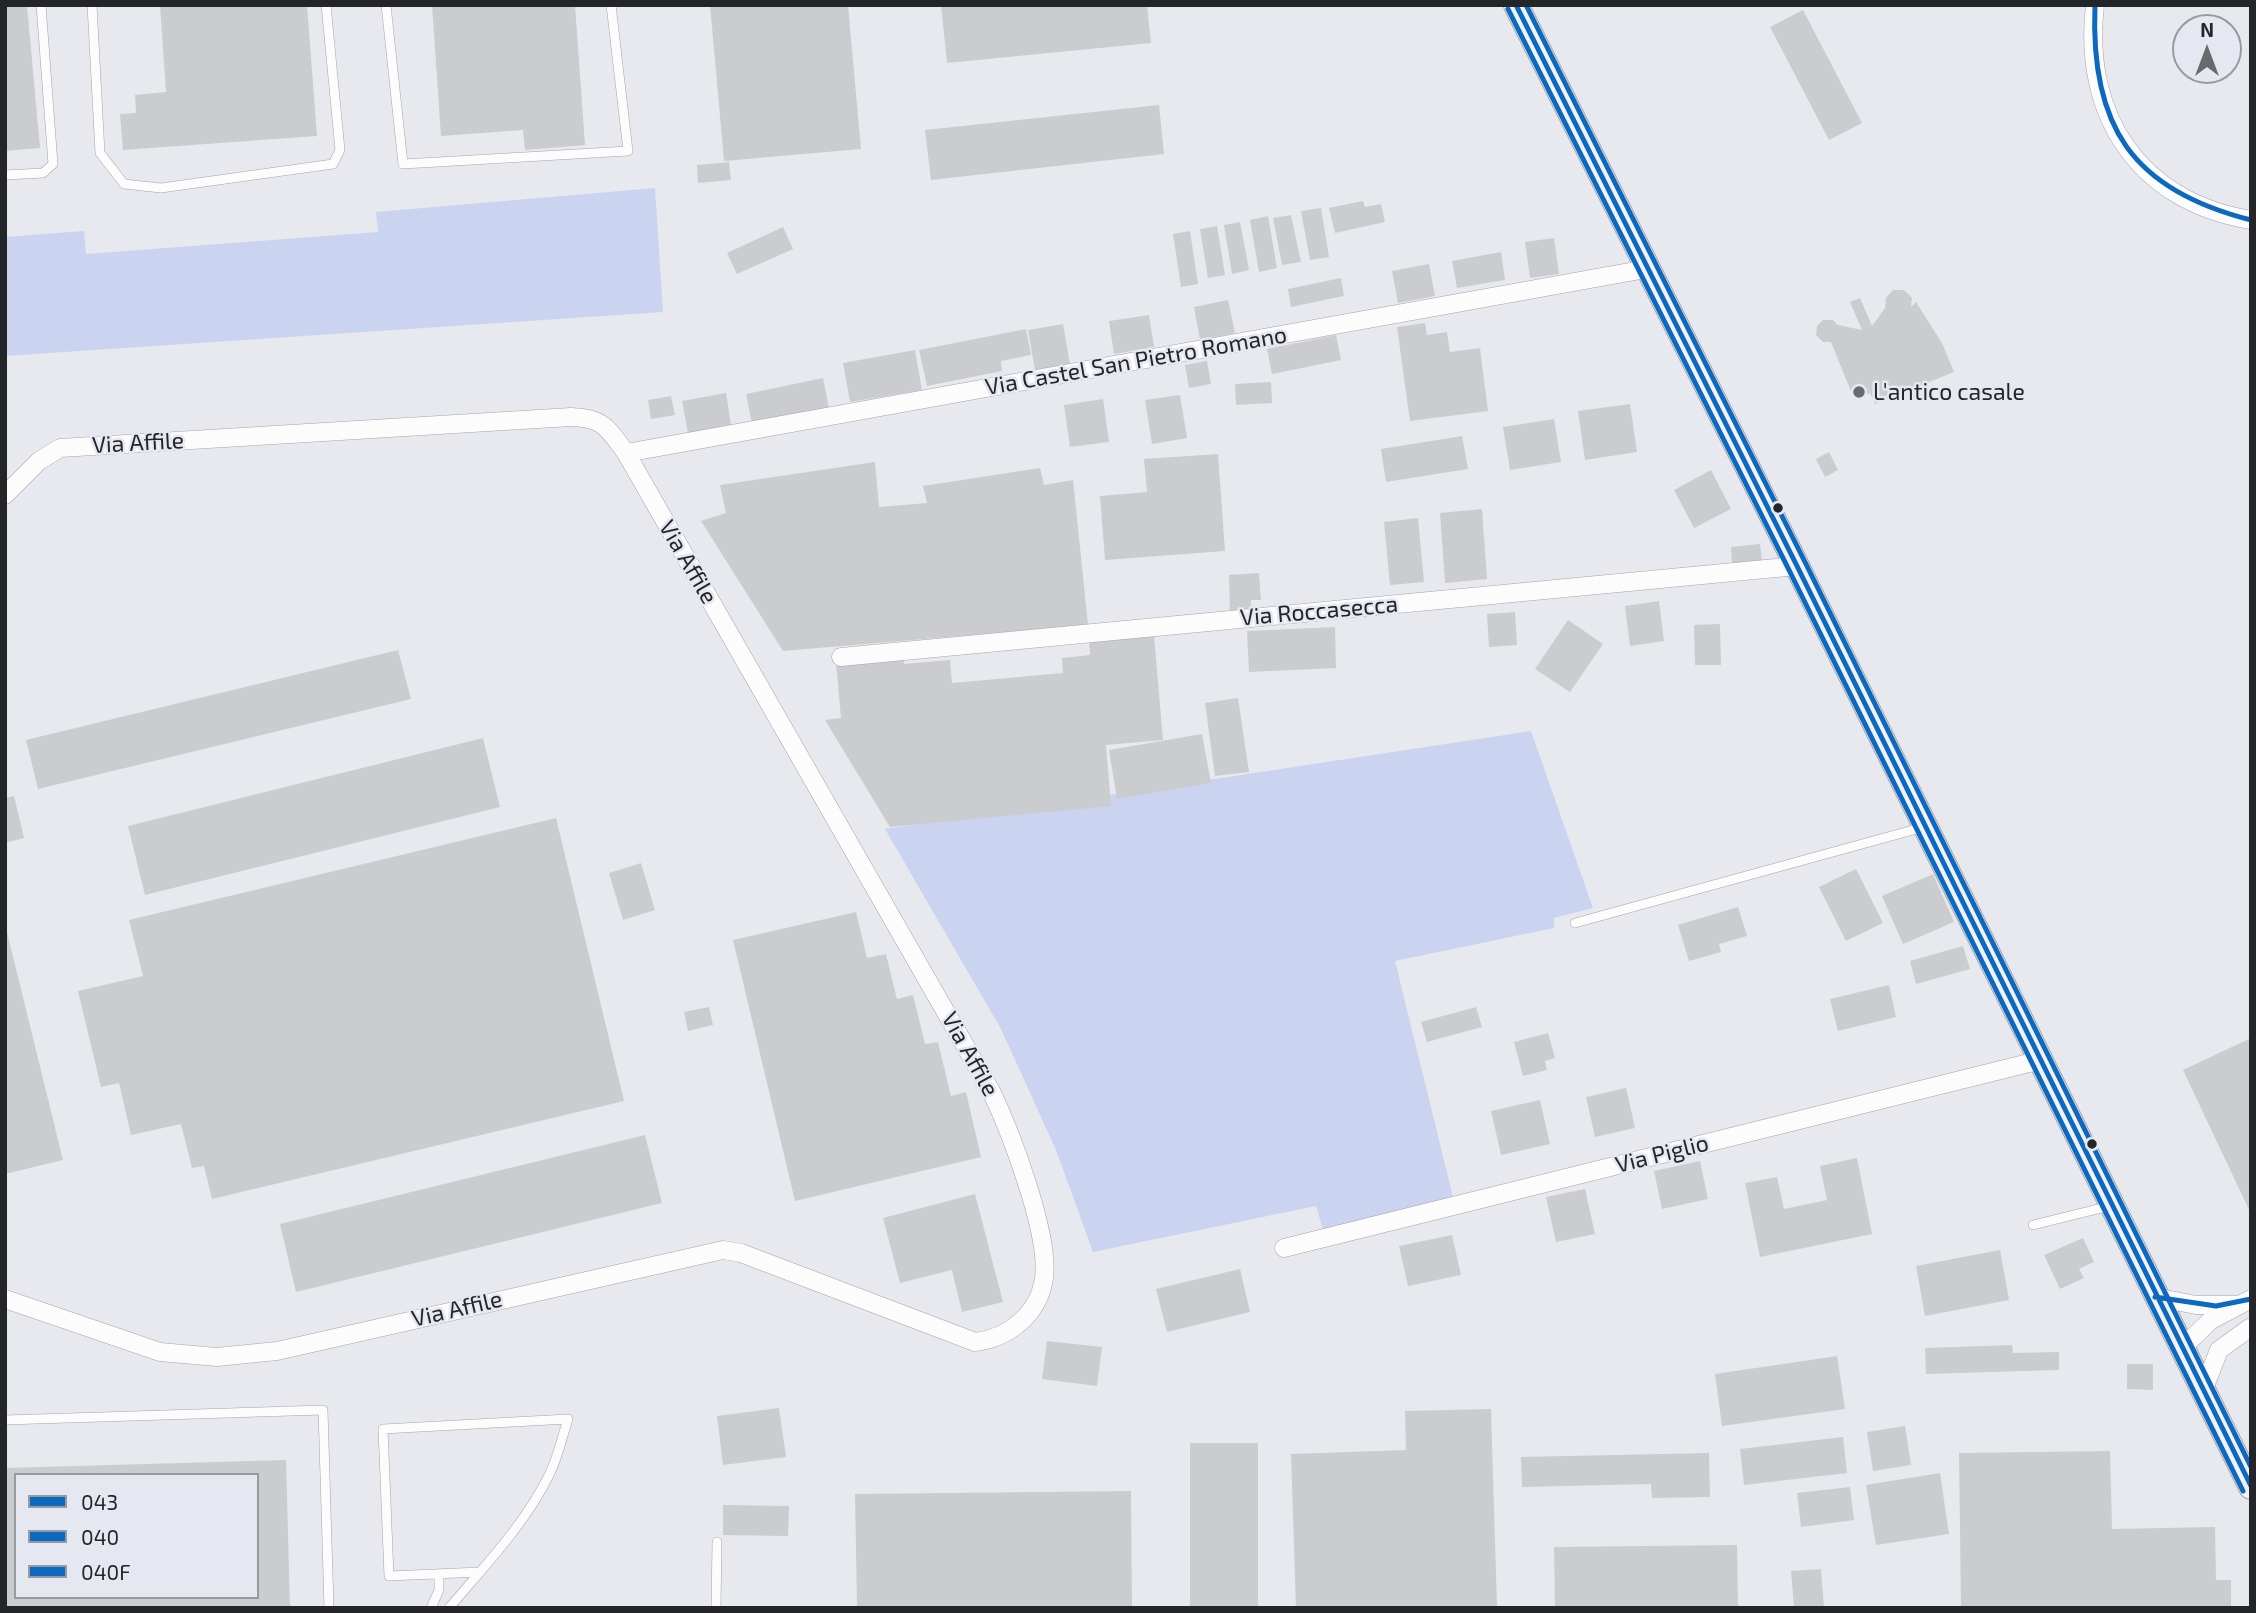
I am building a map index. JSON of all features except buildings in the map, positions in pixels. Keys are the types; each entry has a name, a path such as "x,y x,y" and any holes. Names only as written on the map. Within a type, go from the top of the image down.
{"street":[{"path":"1516,5 1797,566 2251,1487"},
{"path":"1522,5 1530,34"},
{"path":"2095,5 2093,47 2096,75 2103,106 2126,147 2141,164 2175,192 2222,213 2251,220"},
{"name":"Via Castel San Pietro Romano","path":"626,453 1646,269"},
{"name":"Via Affile","path":"5,495 39,461 60,448 571,417 598,420 626,453 992,1093 1011,1135 1038,1228 1044,1279 1033,1306 1015,1329 1003,1337 975,1342 741,1253 716,1250 277,1351 217,1357 160,1352 5,1299"},
{"name":"Via Roccasecca","path":"841,657 1797,566"},
{"name":"Via Piglio","path":"1284,1248 2041,1060"},
{"path":"2155,1297 2196,1305 2243,1302"},
{"path":"2181,1349 2211,1320 2243,1302"},
{"path":"2203,1391 2219,1350 2251,1327"}],"lane":[{"path":"5,175 43,173 53,164 41,5"},
{"path":"92,5 100,153 124,184 161,188 333,164 340,150 326,5"},
{"path":"386,5 403,164 628,151 611,5"},
{"path":"1575,923 1924,827"},
{"path":"2034,1225 2111,1206"},
{"path":"5,1420 323,1410 329,1608"},
{"path":"449,1608 480,1572 499,1549 549,1475 569,1419 383,1429 389,1576 480,1572"},
{"path":"716,1608 717,1542"},
{"path":"431,1608 439,1590 439,1575"}],"shaded area":[{"path":"655,188 663,312 5,356 5,237 84,231 86,254 378,232 376,212"},
{"path":"1531,731 1593,908 1554,918 1554,928 1395,961 1455,1205 1325,1236 1316,1206 1093,1252 1056,1150 1001,1029 885,829"}],"transit line":[{"name":"043","path":"1516,5 1797,566 2251,1486"},
{"name":"040F","path":"1526,5 1805,562 2251,1467"},
{"name":"043","path":"2095,5 2095,48 2101,85 2111,118 2126,147 2148,171 2176,191 2210,207 2251,220"},
{"name":"040","path":"1508,9 1789,570 2243,1491"},
{"name":"043","path":"2155,1297 2216,1306 2251,1299"}],"place":[{"name":"L'antico casale","path":"1859,392"}]}
